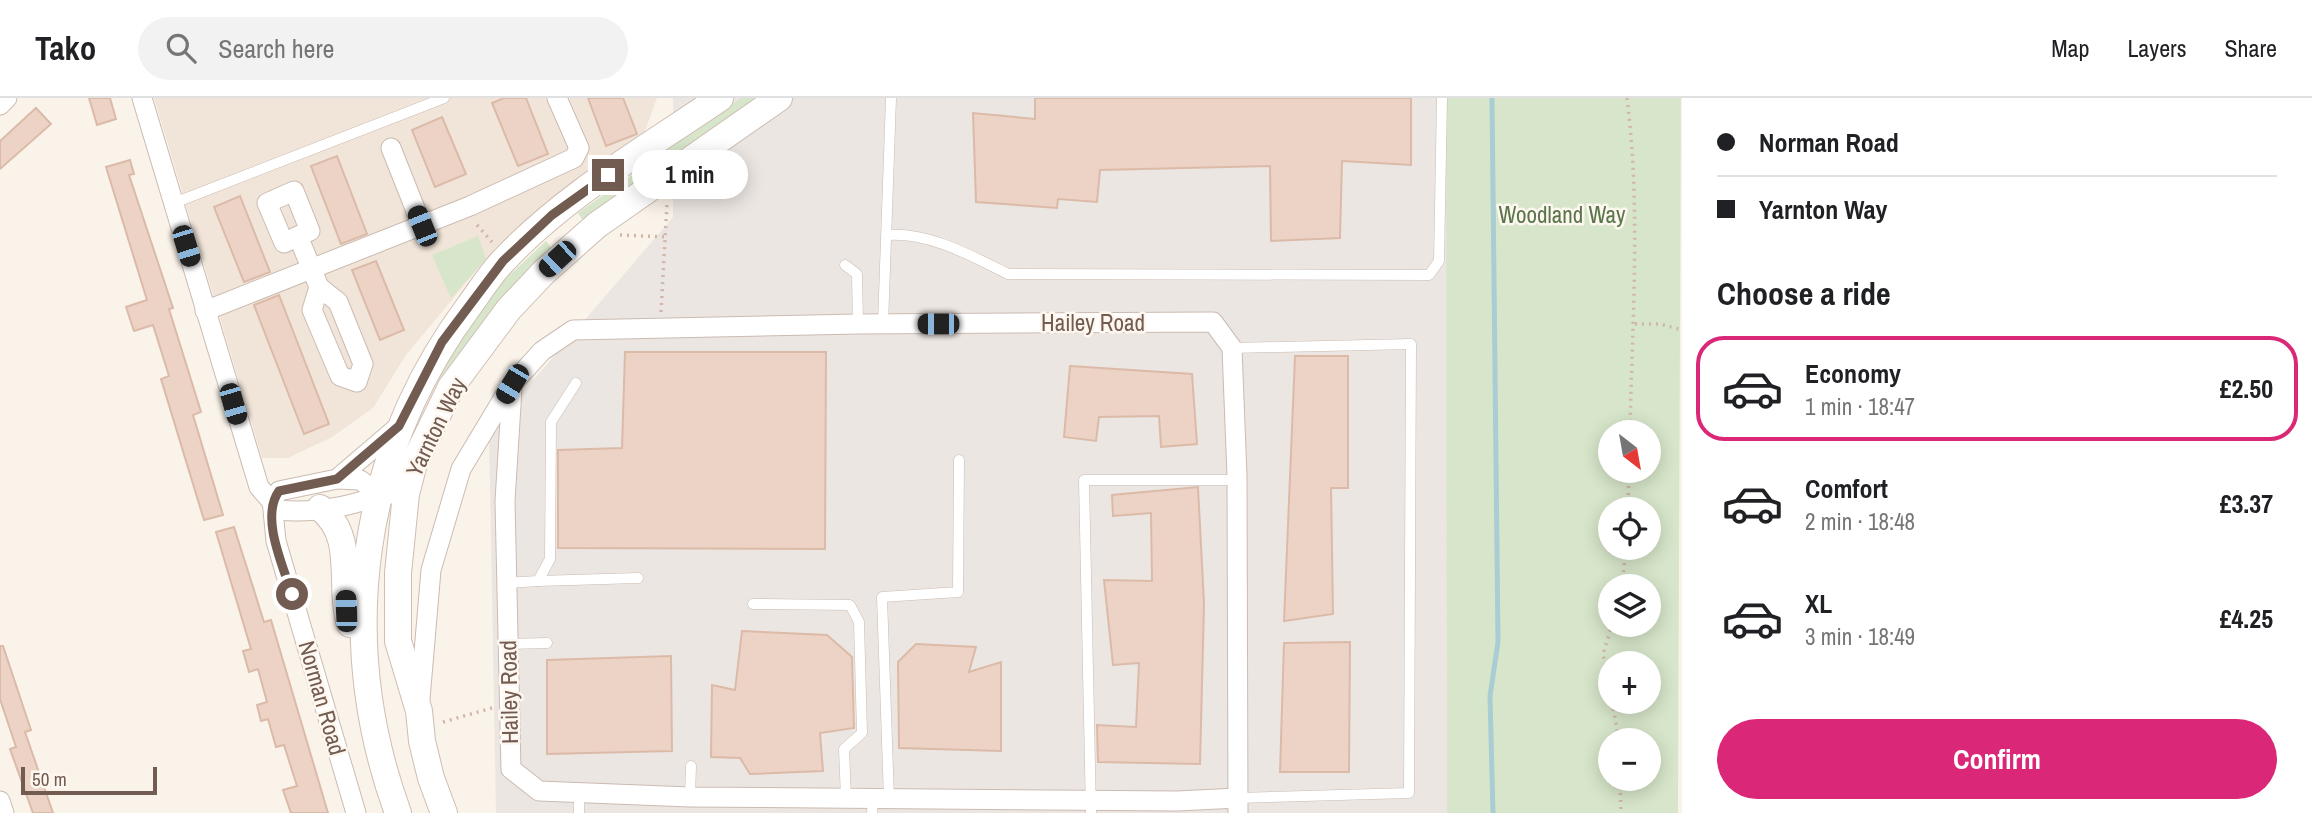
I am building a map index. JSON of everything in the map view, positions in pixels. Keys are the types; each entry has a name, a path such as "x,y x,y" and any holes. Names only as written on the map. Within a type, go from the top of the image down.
{"street":[{"path":"0,105 8,98"},
{"name":"Norman Road","path":"142,98 253,474 265,495 272,500 276,541 356,813"},
{"path":"205,311 422,226 573,158 579,148 557,98"},
{"name":"Yarnton Way","path":"398,813 386,776 363,670 363,584 379,493 399,426 442,342 503,261 552,215 720,98"},
{"name":"Yarnton Way","path":"444,813 422,741 426,718 398,641 398,573 406,494 414,463 451,387 509,309 535,281 606,218 779,98"},
{"path":"391,148 422,226"},
{"path":"298,236 319,287"},
{"name":"Hailey Road","path":"426,718 430,570 461,468 512,384 542,351 573,330 858,324 1213,323 1232,348"},
{"path":"1232,348 1237,480 1238,806"},
{"name":"Hailey Road","path":"512,384 505,501 510,769 539,791 690,797 846,798 878,803 1082,807 1238,806"},
{"path":"337,479 399,426"},
{"path":"379,493 360,480 337,479 279,491 272,500 279,510 359,502 379,493 406,494"},
{"path":"320,508 332,517 344,545 346,611 363,670"},
{"path":"0,801 4,813"}],"lane":[{"path":"174,203 444,98"},
{"path":"883,324 891,98"},
{"path":"887,235 910,234 965,253 1008,274 1429,275 1439,261 1442,98"},
{"path":"845,265 857,274 858,324"},
{"path":"1232,348 1411,344 1409,793 1238,806"},
{"path":"538,581 550,559 551,422 576,383"},
{"path":"878,803 882,597 958,592 960,460"},
{"path":"1082,807 1084,480 1237,480"},
{"path":"506,583 638,578"},
{"path":"753,604 850,605 859,622 862,733 844,749 846,798"},
{"path":"508,644 547,643"},
{"path":"690,797 691,766"},
{"path":"579,793 579,813"}],"path":[{"path":"1627,98 1633,205 1634,324 1630,420"},
{"path":"659,328 667,237 667,193"},
{"path":"477,225 493,244 487,251"},
{"path":"608,235 667,237"},
{"path":"1634,324 1660,324 1682,330"},
{"path":"426,718 509,707"},
{"path":"1620,791 1621,813"}],"shaded area":[{"path":"154,98 657,98 643,136 545,202 486,259 406,355 373,408 332,437 288,458 262,458"},
{"path":"673,98 1456,98 1447,813 496,813 489,432 673,217"}],"green space":[{"path":"741,98 762,98 584,222 578,213"},
{"name":"Woodland Way","path":"1446,98 1681,98 1678,813 1447,813"},
{"path":"478,236 486,259 451,298 432,255"},
{"path":"546,241 553,250 500,302 422,400 483,300"}],"building":[{"path":"89,98 110,98 116,119 97,125"},
{"path":"504,98 526,98 548,154 518,166 492,103"},
{"path":"588,98 623,98 637,134 606,146"},
{"path":"1035,98 1411,98 1411,165 1342,161 1340,238 1271,241 1270,166 1100,170 1097,202 1058,199 1057,208 976,202 973,113 1035,119"},
{"path":"36,108 51,124 0,169 0,141"},
{"path":"442,117 466,174 435,187 412,130"},
{"path":"337,156 367,234 341,244 311,166"},
{"path":"130,160 134,174 129,175 173,308 169,309 201,412 193,415 223,515 204,520 161,379 169,376 153,325 134,331 126,307 147,300 106,167"},
{"path":"240,196 270,272 244,282 214,207"},
{"path":"376,261 404,330 380,340 352,270"},
{"path":"279,295 329,424 304,434 254,305"},
{"path":"625,352 826,352 825,549 558,548 558,450 622,448"},
{"path":"1295,356 1348,356 1348,488 1331,488 1333,614 1284,621"},
{"path":"1070,366 1192,374 1197,444 1161,447 1159,416 1099,417 1096,441 1064,437"},
{"path":"1198,487 1204,604 1200,764 1098,762 1097,725 1136,727 1139,663 1113,665 1104,580 1152,581 1151,513 1113,516 1112,495"},
{"path":"234,527 264,622 271,620 328,813 291,813 283,790 297,786 284,745 276,747 268,719 261,721 257,705 267,702 258,669 249,672 243,651 251,649 216,532"},
{"path":"742,631 827,635 852,657 854,728 820,733 823,771 750,774 740,758 711,757 712,685 735,690"},
{"path":"1350,642 1349,772 1280,772 1284,643"},
{"path":"916,644 976,647 969,672 1001,662 1001,751 899,748 898,662"},
{"path":"0,646 3,646 31,730 25,732 53,813 33,813 10,749 16,747 0,699"},
{"path":"671,656 672,751 547,754 547,660"}],"waterway":[{"path":"1492,98 1498,642 1490,696 1493,813"}],"route":[{"path":"292,594 276,541 272,500 279,491 337,479 399,426 442,342 503,261 552,215 608,175"}]}
